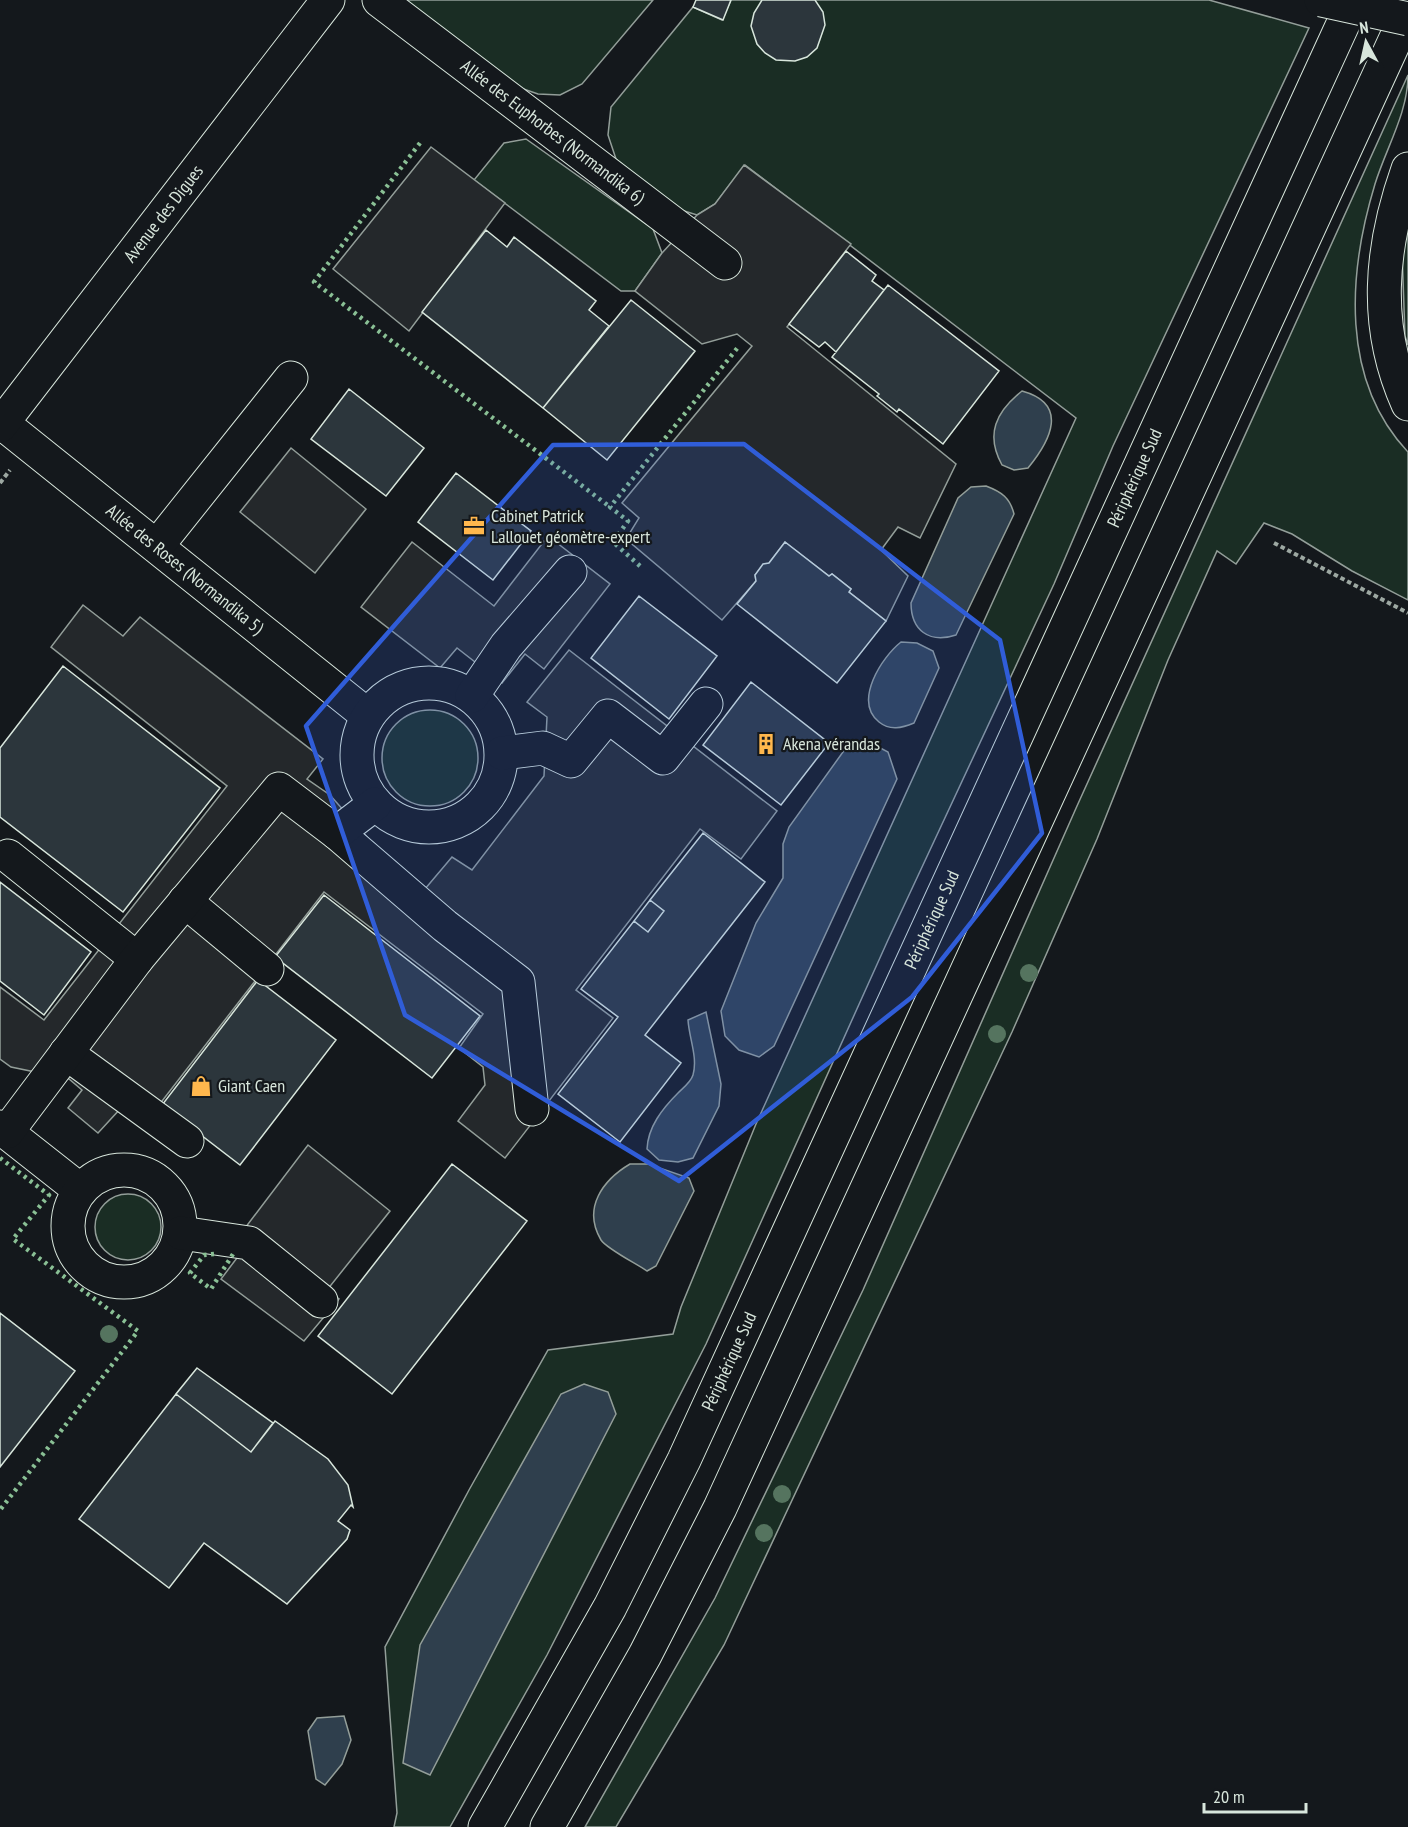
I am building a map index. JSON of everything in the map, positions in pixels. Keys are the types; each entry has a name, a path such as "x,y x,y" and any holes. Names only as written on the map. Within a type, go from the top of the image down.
{"main road":[{"name":"Avenue des Digues","path":"1,424 328,0"},
{"name":"Allée des Euphorbes (Normandika 6)","path":"379,0 726,263"},
{"path":"1321,0 1408,19"},
{"name":"Périphérique Sud","path":"485,1827 610,1606 684,1460 1354,0"},
{"path":"547,1827 645,1655 720,1508 1408,12"},
{"path":"1408,169 1387,247 1383,300 1390,357 1408,404"},
{"path":"157,546 291,378"},
{"name":"Allée des Roses (Normandika 5)","path":"1,424 367,715"},
{"path":"472,696 506,646 570,572"},
{"path":"428,682 451,685 472,696 488,712 498,732 502,753 498,778 486,800 467,817 444,826 411,824 395,819 375,804 362,784 356,761 358,738 367,715 383,698 404,686 428,682"},
{"path":"502,753 543,748 571,761 608,716 663,758 706,704"},
{"path":"80,1190 3,1130 66,1053 137,959 279,789 337,833 445,926 518,982 532,1109"},
{"path":"337,833 375,804"},
{"path":"8,856 137,959"},
{"path":"185,901 267,969"},
{"path":"66,1053 186,1141"},
{"path":"116,1169 137,1170 156,1178 171,1194 180,1212 181,1233 174,1253 161,1269 143,1280 122,1283 102,1278 84,1266 72,1249 68,1229 70,1208 80,1190 96,1177 116,1169"},
{"path":"181,1233 249,1243 321,1301"}],"path":[{"path":"1274,543 1408,613"}],"highlighted area":[{"path":"744,444 1000,640 1042,833 912,997 679,1181 405,1015 306,726 553,445"}],"green space":[{"path":"404,0 653,0 582,84 560,95 538,94 512,85"},
{"path":"731,0 1209,0 1309,28 1113,446 1054,584 888,940 706,1344 547,1655 450,1827 394,1827 397,1813 385,1647 469,1490 548,1350 673,1334 681,1307 756,1124 1076,418 745,165 715,204 697,215 678,209 616,159 608,135 611,107 693,7 722,20"},
{"path":"1408,75 1400,117 1375,184 1366,218 1359,253 1356,324 1361,359 1370,392 1386,423 1408,452 1408,600 1352,571 1292,534 1264,523 1236,564 1217,551 1168,660 1097,839 1012,1032 724,1645 616,1827 585,1827 715,1598 863,1290 1077,806"},
{"path":"526,139 653,229 662,253 635,291 621,291 474,180 504,143"},
{"path":"1408,229 1408,345 1405,336 1402,251"},
{"path":"430,710 448,713 464,724 475,740 478,758 475,776 464,792 448,803 430,806 412,803 396,792 385,776 382,758 385,740 396,724 412,713"},
{"path":"122,1194 134,1194 146,1199 156,1209 161,1227 159,1240 146,1255 134,1260 122,1260 110,1255 100,1245 95,1233 95,1221 100,1209 110,1199"}],"shaded area":[{"path":"431,147 505,203 409,331 333,269"},
{"path":"744,165 851,244 787,327 956,464 920,538 898,527 881,550 908,576 886,621 849,592 851,589 832,574 829,576 785,542 769,563 755,575 756,581 722,620 626,539 639,518 622,503 752,346 737,334 702,344 635,291 662,253 697,215 715,204"},
{"path":"291,448 366,509 315,573 240,512"},
{"path":"548,536 610,584 544,669 525,654 502,683 457,648 440,668 361,607 412,542 494,606"},
{"path":"83,605 123,636 140,617 323,759 307,779 330,795 383,855 425,889 452,857 472,870 544,776 547,717 527,702 569,650 777,811 741,859 700,829 576,990 613,1018 505,1158 458,1121 485,1085 483,1067 459,1048 483,1014 324,892 159,1105 121,1108 98,1133 68,1108 82,1090 69,1079 11,1067 0,1059 0,987 44,1020 227,786 51,647"},
{"path":"308,1145 390,1211 327,1290 339,1299 304,1341 221,1279 240,1254 245,1228"}],"water":[{"path":"1022,391 1037,397 1046,405 1051,414 1051,424 1049,435 1028,468 1014,470 1002,465 994,443 994,434 1000,415"},
{"path":"986,486 1005,496 1014,514 956,635 938,638 930,636 923,632 914,621 911,603 958,498 971,487"},
{"path":"901,642 917,643 933,651 939,668 914,723 892,728 879,722 872,713 869,703 870,691 879,668"},
{"path":"869,742 888,752 897,779 774,1046 759,1057 739,1050 725,1036 721,1011 756,923 783,878 783,844 789,827 848,745"},
{"path":"706,1012 721,1084 719,1106 693,1158 678,1162 659,1160 647,1149 650,1133 661,1112 692,1078 694,1054 688,1020"},
{"path":"630,1164 648,1164 689,1178 694,1191 656,1266 647,1271 604,1244 596,1228 594,1217 598,1196 604,1187 611,1178"},
{"path":"584,1384 608,1392 616,1414 430,1775 403,1763 420,1645 561,1394"},
{"path":"344,1716 351,1740 342,1764 325,1785 316,1779 308,1731 317,1718"}],"building":[{"path":"696,0 731,0 723,20 693,7"},
{"path":"762,0 815,0 823,12 825,25 817,48 807,57 795,61 776,60 765,53 757,44 751,26 754,13"},
{"path":"486,230 507,247 514,237 596,301 589,310 609,326 543,408 422,312"},
{"path":"846,251 876,275 872,281 884,290 836,352 825,342 819,347 789,324"},
{"path":"888,285 999,371 943,444 899,409 897,412 877,396 879,394 832,357"},
{"path":"631,300 695,351 607,460 543,408"},
{"path":"349,389 424,448 386,496 311,439"},
{"name":"Cabinet Patrick Lallouet géomètre-expert","path":"456,473 531,531 493,580 418,522"},
{"path":"785,542 829,576 832,574 851,589 849,592 886,621 837,683 737,604 756,581 755,575 763,564 769,563"},
{"path":"639,596 717,656 669,719 591,658"},
{"path":"63,666 220,788 123,912 0,817 0,748"},
{"name":"Akena vérandas","path":"751,682 829,743 781,805 703,745"},
{"path":"703,833 765,882 645,1035 681,1063 620,1142 558,1094 618,1017 581,989 634,921 648,932 664,911 650,900"},
{"path":"0,882 91,952 44,1015 0,981"},
{"path":"324,895 480,1016 432,1078 275,957"},
{"path":"650,900 664,911 648,932 634,921"},
{"path":"258,980 336,1040 240,1165 162,1105"},
{"path":"452,1164 527,1221 392,1394 318,1336"},
{"path":"0,1313 75,1371 0,1467"},
{"path":"197,1368 273,1423 251,1452 176,1394"},
{"path":"176,1394 251,1452 275,1421 328,1459 348,1485 353,1507 351,1505 338,1521 350,1530 347,1539 287,1604 204,1543 169,1588 79,1519"}],"hedge":[{"path":"420,143 314,282 610,507"},
{"path":"640,566 613,542 628,521 610,507 739,346"},
{"path":"0,1158 49,1195 13,1239 138,1331 0,1510"},
{"path":"214,1254 204,1255 190,1273 211,1289 233,1254"}],"place":[{"name":"Cabinet Patrick Lallouet géomètre-expert","path":"474,526"},
{"name":"Akena vérandas","path":"766,744"},
{"name":"Giant Caen","path":"201,1086"}]}
